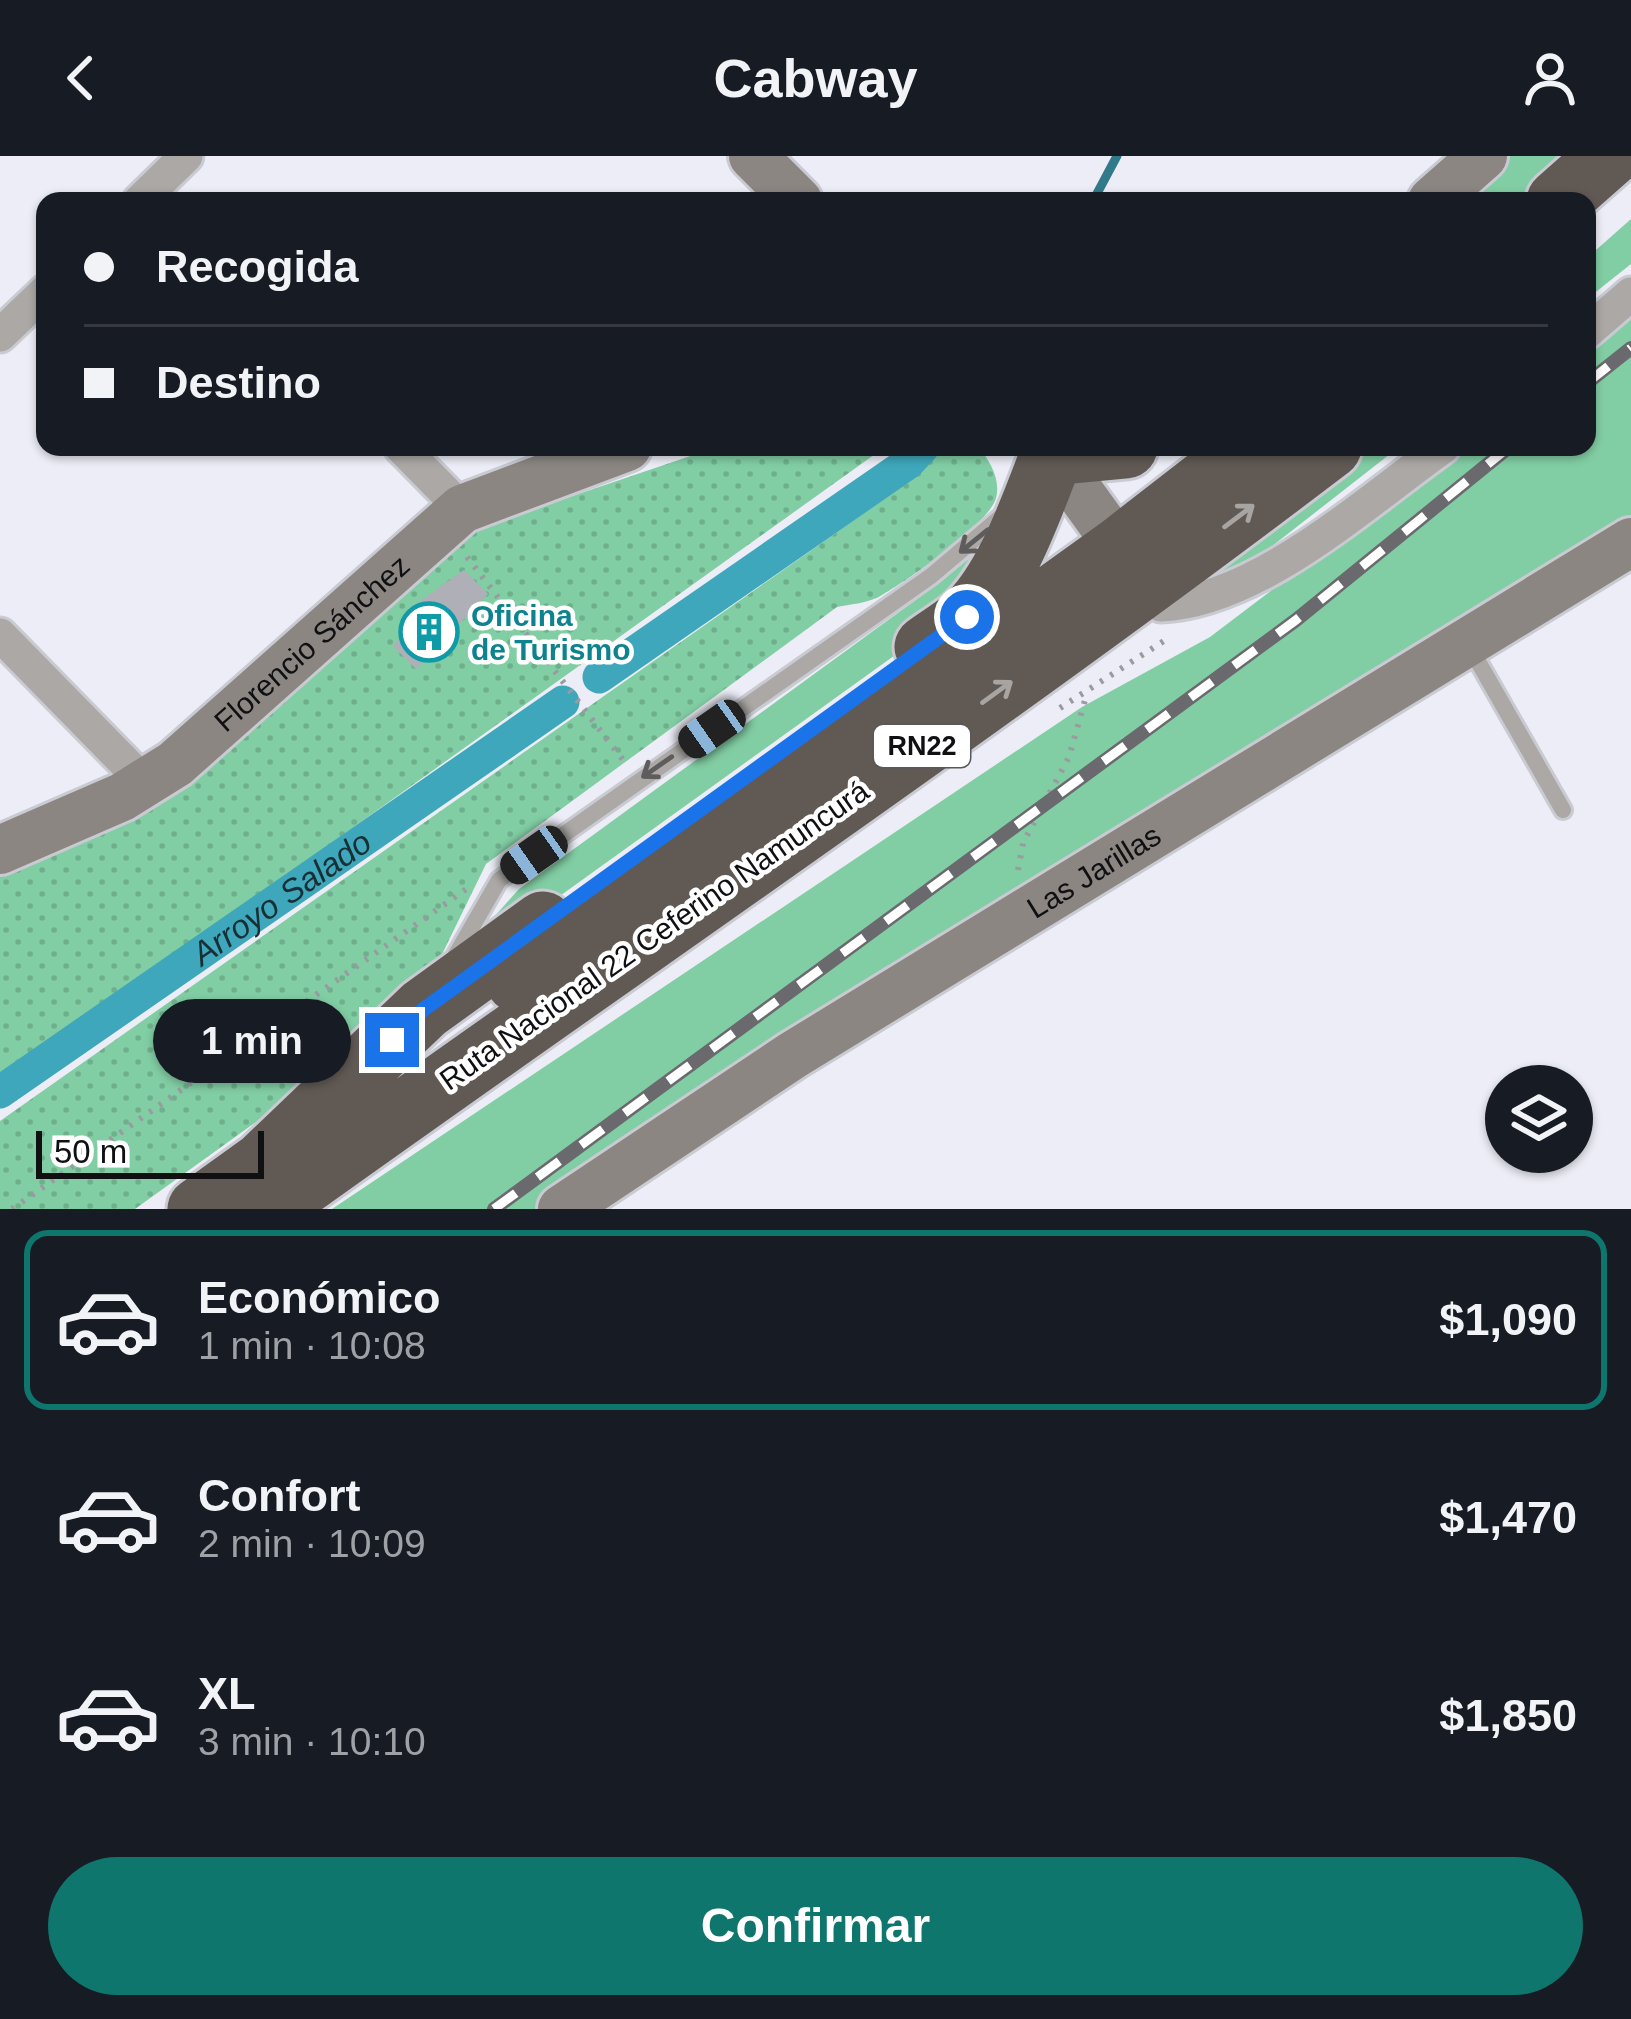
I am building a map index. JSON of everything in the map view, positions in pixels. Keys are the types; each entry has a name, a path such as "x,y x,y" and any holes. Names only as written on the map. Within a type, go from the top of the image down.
{"highway":[{"path":"1568,192 1610,156"},
{"path":"1596,220 1631,189"},
{"path":"264,1187 424,1009 967,617 1026,522 1053,456"},
{"name":"Ruta Nacional 22 Ceferino Namuncurá","path":"1134,566 1241,456"},
{"name":"Ruta Nacional 22 Ceferino Namuncurá","path":"199,1209 264,1187 1134,566 1315,456"}],"street":[{"path":"154,192 186,156"},
{"path":"753,156 789,192"},
{"path":"1442,192 1483,156"},
{"path":"1596,324 1631,294"},
{"path":"0,334 36,300"},
{"path":"408,456 452,517"},
{"name":"Florencio Sánchez","path":"0,850 145,783 175,764 452,517 604,456"},
{"path":"1061,456 1161,604 1194,603 1259,578 1430,456"},
{"name":"Las Jarillas","path":"562,1209 793,1055 1630,545"},
{"path":"0,635 145,783"}],"lane":[{"path":"424,1009 499,880 931,576 995,524 1050,456"},
{"path":"1468,643 1563,810"}],"path":[{"path":"452,517 638,780"},
{"path":"1017,920 1015,890 1023,843 1069,757 1088,690"},
{"path":"12,1209 465,886 499,880"}],"green space":[{"path":"1507,156 1571,156 1525,192 1467,192"},
{"path":"1631,219 1631,264 1596,292 1596,250"},
{"path":"1631,303 1631,519 541,1209 332,1209 1082,707 1210,637 1448,456 1596,456 1596,332"},
{"path":"690,456 872,456 221,922 0,1074 0,872 170,795 478,528"},
{"path":"936,456 985,456 997,484 996,498 979,522 927,565 882,595 837,607 486,864 428,983 398,1020 135,1209 0,1209 0,1121 914,478"},
{"path":"1347,456 1387,456 1248,565 1189,587"},
{"path":"997,535 948,617 468,962 478,935 519,889 943,580"}],"building":[{"name":"Oficina de Turismo","path":"464,570 488,594 416,669 393,646 419,617 410,608"}],"waterway":[{"name":"Arroyo Salado","path":"1098,192 1117,156"},
{"name":"Arroyo Salado","path":"599,677 915,456"},
{"name":"Arroyo Salado","path":"0,1092 563,702"}],"railway":[{"path":"1596,376 1631,348"},
{"path":"494,1209 1296,620 1498,456"}],"place":[{"name":"Oficina de Turismo","path":"429,632"}],"route":[{"path":"392,1040 424,1009 967,617"}]}
